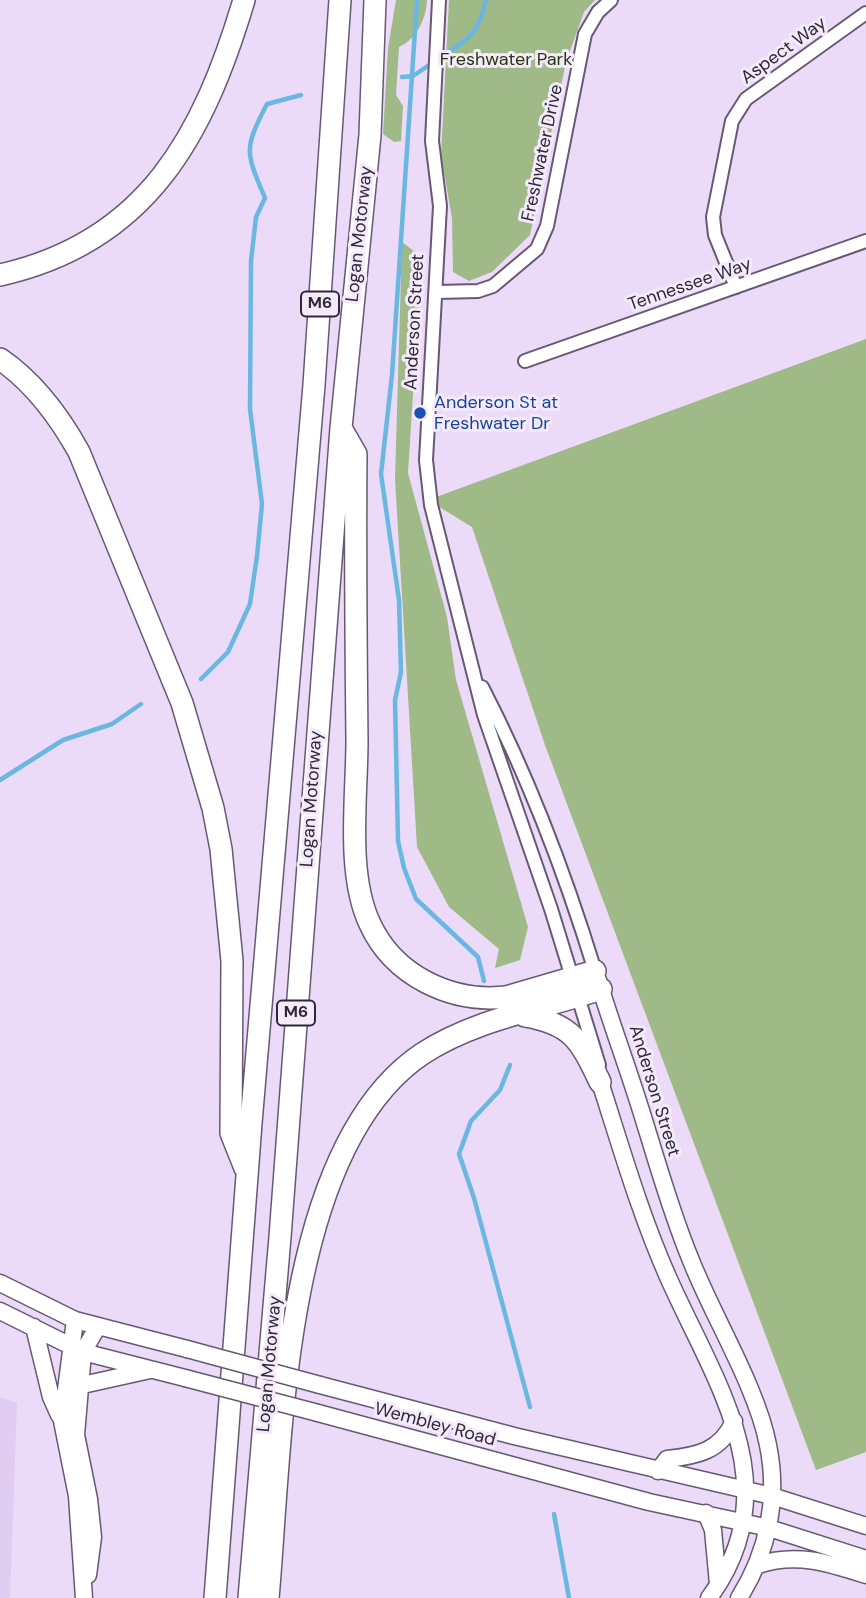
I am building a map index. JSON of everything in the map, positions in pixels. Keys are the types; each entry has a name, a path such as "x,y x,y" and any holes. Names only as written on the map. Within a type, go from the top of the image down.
{"highway":[{"path":"0,275 83,244 109,227 170,169 198,124 220,73 244,0"},
{"name":"Logan Motorway","path":"215,1598 247,1173 313,399 340,0"},
{"name":"Logan Motorway","path":"249,1598 280,1237 341,428 370,135 375,0"},
{"path":"0,359 38,392 64,426 79,452 150,621 198,751 213,808 228,906 232,961 231,1133 247,1173"},
{"path":"341,428 356,454 354,656 357,874 363,909 386,950 413,975 456,994 506,997 576,987"},
{"path":"268,1598 296,1315 308,1256 345,1146 375,1098 403,1069 458,1035 519,1015 576,987 598,980"},
{"path":"519,1015 566,1028 588,1056 600,1082"}],"main road":[{"name":"Anderson Street","path":"598,980 650,1137 664,1193 763,1423 771,1463 769,1528 758,1565 739,1598"},
{"name":"Anderson Street","path":"600,1082 668,1277 693,1326 734,1421 746,1467 746,1492 736,1548 713,1592"},
{"name":"Wembley Road","path":"0,1283 97,1328 658,1471 772,1496 866,1526"},
{"name":"Wembley Road","path":"0,1311 76,1348 649,1503 769,1528 866,1559"},
{"path":"75,1320 78,1386 76,1435 89,1499 93,1537 84,1598"},
{"path":"34,1327 51,1397 62,1420 77,1496 84,1598"},
{"path":"62,1420 76,1348 97,1328"},
{"path":"78,1386 152,1369"},
{"path":"658,1471 667,1459 687,1457 714,1448 728,1435 734,1421"},
{"path":"706,1513 713,1530 713,1592"},
{"path":"758,1565 775,1559 817,1559 866,1575"}],"street":[{"name":"Freshwater Drive","path":"437,292 478,291 493,286 537,249 547,226 585,34 598,12 611,0"},
{"name":"Anderson Street","path":"439,6 432,141 440,206 426,460 431,505 484,715 576,987 599,1060 600,1082"},
{"name":"Aspect Way","path":"737,287 715,235 713,217 732,121 746,99 866,13"},
{"name":"Tennessee Way","path":"525,361 866,241"},
{"name":"Anderson Street","path":"474,671 544,821 567,881 598,980"}],"shaded area":[{"path":"0,1397 17,1403 10,1598 0,1598"}],"green space":[{"path":"396,0 427,0 419,28 411,39 399,47 396,95 403,106 401,141 394,142 383,134 388,48"},
{"name":"Freshwater Park","path":"449,0 595,0 584,12 566,62 530,235 492,272 469,281 453,272 452,218 441,155"},
{"path":"402,242 415,252 421,268 408,473 447,617 456,680 528,927 520,960 495,968 499,949 449,907 417,847 395,479"},
{"path":"866,339 866,1452 816,1470 545,745 472,527 428,500"}],"waterway":[{"path":"417,0 392,375 381,474 399,600 401,672 395,700 398,841 404,868 416,899 478,957 484,981"},
{"path":"439,58 475,29 486,0"},
{"path":"402,77 413,76 432,63"},
{"path":"201,679 228,652 250,604 262,504 250,409 251,261 256,217 265,198 251,161 251,142 267,104 301,95"},
{"path":"0,780 63,740 112,724 141,704"},
{"path":"510,1065 500,1090 471,1121 459,1154 474,1198 530,1407"},
{"path":"554,1514 569,1598"}],"place":[{"name":"Anderson St at Freshwater Dr","path":"420,413"}]}
